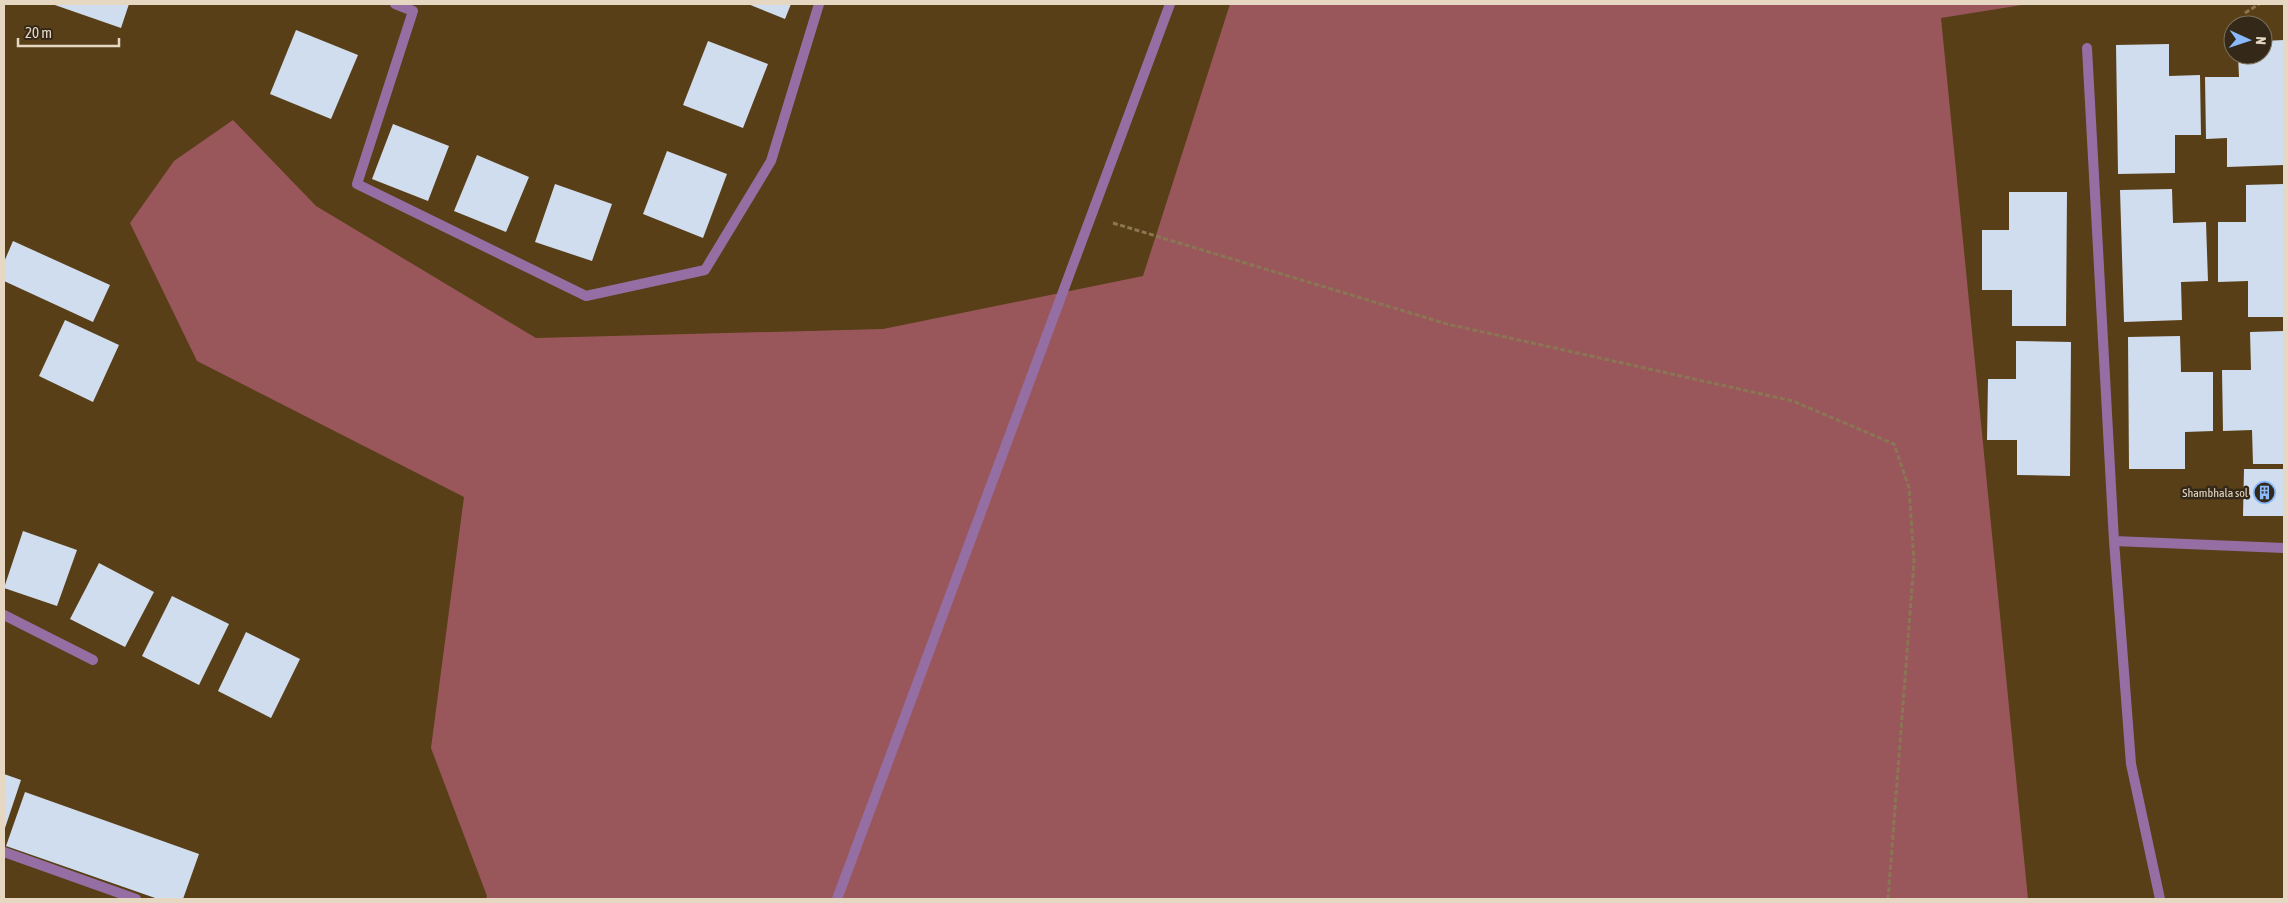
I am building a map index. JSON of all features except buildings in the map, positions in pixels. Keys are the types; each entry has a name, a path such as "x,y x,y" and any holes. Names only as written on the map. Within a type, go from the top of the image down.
{"street":[{"path":"395,4 413,11 357,184 586,296 705,270 771,162 819,4"},
{"path":"837,899 1170,4"},
{"path":"2086,48 2114,542 2130,764 2160,899"},
{"path":"2114,542 2284,548"},
{"path":"4,615 93,660"},
{"path":"4,852 136,899"}],"path":[{"path":"2245,13 2259,4"},
{"path":"1091,216 1447,324 1793,401 1894,444 1909,488 1914,562 1888,899"}],"shaded area":[{"path":"1230,4 2028,4 1941,18 2028,899 486,899 487,896 431,748 464,497 197,361 130,223 174,161 233,120 316,206 536,338 883,329 1143,276"}],"place":[{"name":"Shambhala sol","path":"2264,493"}]}
